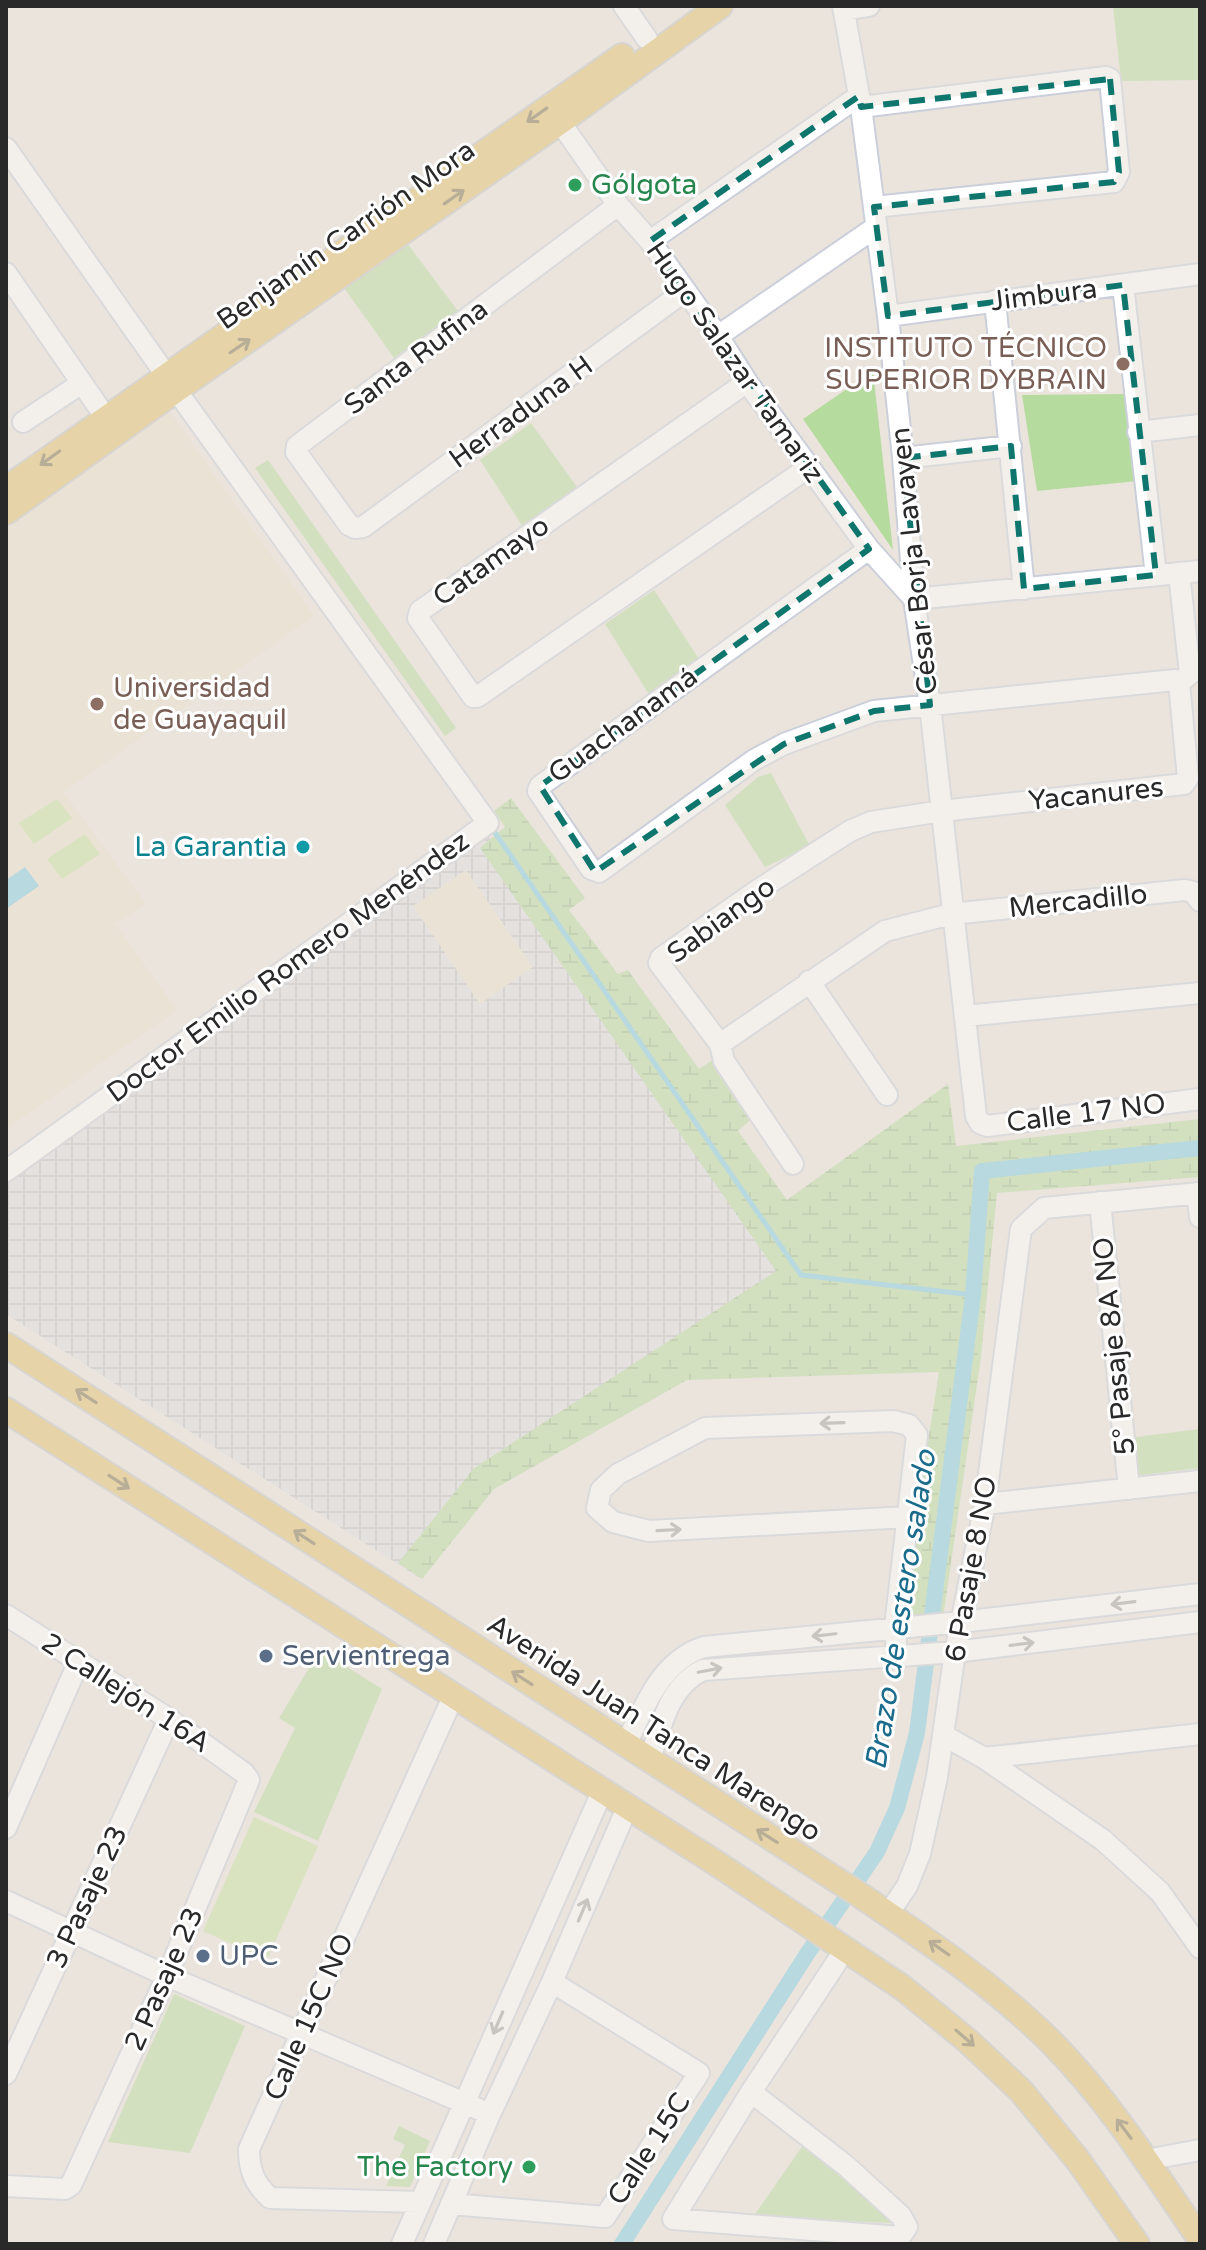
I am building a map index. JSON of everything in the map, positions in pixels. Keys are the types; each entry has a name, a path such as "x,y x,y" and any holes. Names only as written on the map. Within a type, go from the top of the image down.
{"main road":[{"name":"Benjamín Carrión Mora","path":"6,512 171,382 693,6"},
{"name":"Benjamín Carrión Mora","path":"6,489 106,418 171,382 560,122 720,6"},
{"name":"Avenida Juan Tanca Marengo","path":"6,1345 860,1895 964,1966 1054,2046 1120,2123 1200,2239"},
{"path":"6,1410 841,1945 903,1988 968,2041 1021,2091 1077,2159 1137,2244"}],"street":[{"path":"624,6 647,39"},
{"path":"844,8 869,6"},
{"name":"César Borja Lavayen","path":"844,8 860,102 888,316 914,599 930,705 976,1116"},
{"path":"650,241 860,102 1110,79 1119,172 1114,182 875,217 718,336"},
{"name":"Hugo Salazar Tamariz","path":"560,122 618,205 650,241 747,382 869,549 914,599"},
{"name":"Doctor Emilio Romero Menéndez","path":"6,148 488,823 6,1171"},
{"name":"Santa Rufina","path":"355,528 349,525 296,452 297,446 618,205"},
{"path":"6,273 106,418"},
{"name":"Jimbura","path":"888,316 1200,274"},
{"path":"1123,285 1156,575"},
{"name":"Herraduna H","path":"355,528 363,527 685,291"},
{"path":"995,301 1024,589"},
{"name":"Catamayo","path":"747,382 420,611 418,618 473,697 809,467"},
{"path":"23,422 82,383"},
{"path":"1138,432 1200,425"},
{"path":"903,458 1011,446"},
{"name":"Guachanamá","path":"869,549 540,786 538,791 591,869 599,872 754,760 784,744 874,711 930,705"},
{"path":"914,599 1200,571"},
{"path":"930,705 1175,680 1179,683 1190,674 1179,573"},
{"name":"Yacanures","path":"942,811 1184,784 1188,778 1179,683"},
{"name":"Sabiango","path":"720,1044 659,963 661,958 850,831 871,822 942,811"},
{"name":"Mercadillo","path":"951,914 1185,890 1193,892 1200,901"},
{"path":"793,1164 724,1061 720,1044 885,931 951,914"},
{"path":"809,981 887,1095"},
{"path":"965,1016 1200,993"},
{"name":"Calle 17 NO","path":"976,1116 980,1123 987,1126 1200,1099"},
{"path":"1100,1202 1199,1193 1200,1217"},
{"name":"6 Pasaje 8 NO","path":"888,1914 907,1886 920,1854 937,1777 953,1623 985,1504 1021,1229 1044,1208 1100,1202"},
{"name":"5° Pasaje 8A NO","path":"1100,1202 1129,1489"},
{"path":"901,1656 898,1627 917,1435 909,1425 893,1421 705,1428 618,1474 601,1490 597,1508 613,1522 649,1531 908,1517"},
{"path":"985,1504 1200,1481"},
{"path":"625,1746 665,1673 673,1663 692,1651 718,1645 953,1623 1200,1594"},
{"name":"2 Callejón 16A","path":"6,1615 169,1719 244,1773"},
{"path":"649,1761 674,1696 686,1680 703,1670 950,1652 1200,1622"},
{"path":"6,1828 79,1661"},
{"name":"Calle 15C NO","path":"420,2202 270,2198 258,2187 249,2168 249,2149 453,1697"},
{"name":"3 Pasaje 23","path":"6,2074 169,1719"},
{"path":"984,1758 1200,1734"},
{"path":"943,1735 984,1758 1103,1840 1160,1892 1200,1948"},
{"name":"2 Pasaje 23","path":"6,2186 65,2189 71,2185 167,1976 248,1782 244,1773"},
{"path":"402,2244 602,1792"},
{"path":"434,2244 627,1808"},
{"path":"6,1901 167,1976 302,2031 490,2114"},
{"path":"751,2092 845,2165 901,2216 907,2227 900,2237 673,2219 841,1945"},
{"name":"Calle 15C","path":"451,2204 605,2217 699,2073 552,1982"},
{"path":"1146,2160 1200,2150"}],"highlighted area":[{"path":"1110,79 1119,172 1114,182 874,207 888,316 1123,285 1156,575 1024,589 1011,446 903,458 930,705 874,711 784,744 595,872 540,786 869,549 650,241 859,96 861,107"}],"shaded area":[{"name":"Universidad de Guayaquil","path":"165,405 314,616 63,792 146,904 115,924 177,1010 6,1129 6,523"},
{"path":"483,828 784,1267 494,1479 421,1579 6,1314 6,1160"},
{"path":"466,870 533,967 480,1004 413,906"}],"green space":[{"path":"1113,6 1200,6 1200,80 1121,81"},
{"path":"404,239 458,311 394,358 340,282"},
{"path":"873,371 893,550 803,419"},
{"path":"1125,394 1138,481 1037,491 1022,395"},
{"path":"531,423 577,487 523,527 480,460"},
{"path":"268,460 456,728 445,736 255,468"},
{"path":"654,590 701,662 650,696 605,624"},
{"path":"771,773 810,846 765,867 725,805 758,777"},
{"path":"511,798 585,898 569,910 618,974 628,970 699,1069 716,1058 756,1115 738,1131 787,1200 948,1084 956,1146 1200,1119 1200,1177 997,1193 981,1357 943,1618 900,1620 939,1372 687,1380 494,1489 422,1579 398,1563 474,1468 776,1271 480,848 505,827 494,811"},
{"path":"57,799 72,818 34,844 19,823"},
{"path":"85,834 100,854 62,879 47,859"},
{"path":"1200,1429 1200,1468 1133,1476 1128,1438"},
{"path":"320,1650 382,1689 318,1841 254,1812 295,1728 279,1718"},
{"path":"254,1817 318,1846 267,1960 203,1931"},
{"path":"174,1994 245,2026 190,2153 108,2142"},
{"path":"399,2126 430,2141 410,2187 386,2186 405,2145 393,2139"},
{"path":"804,2144 892,2223 753,2217"}],"water":[{"path":"25,867 39,886 6,909 6,880"}],"waterway":[{"path":"491,827 801,1275 973,1295"},
{"name":"Brazo de estero salado","path":"622,2244 807,1954 877,1852 897,1808 917,1733 973,1295 982,1171 1200,1148"}],"place":[{"name":"Gólgota","path":"575,185"},
{"name":"INSTITUTO TÉCNICO SUPERIOR DYBRAIN","path":"1123,364"},
{"name":"Universidad de Guayaquil","path":"97,704"},
{"name":"La Garantia","path":"303,847"},
{"name":"Servientrega","path":"266,1656"},
{"name":"UPC","path":"203,1956"},
{"name":"The Factory","path":"529,2167"}]}
